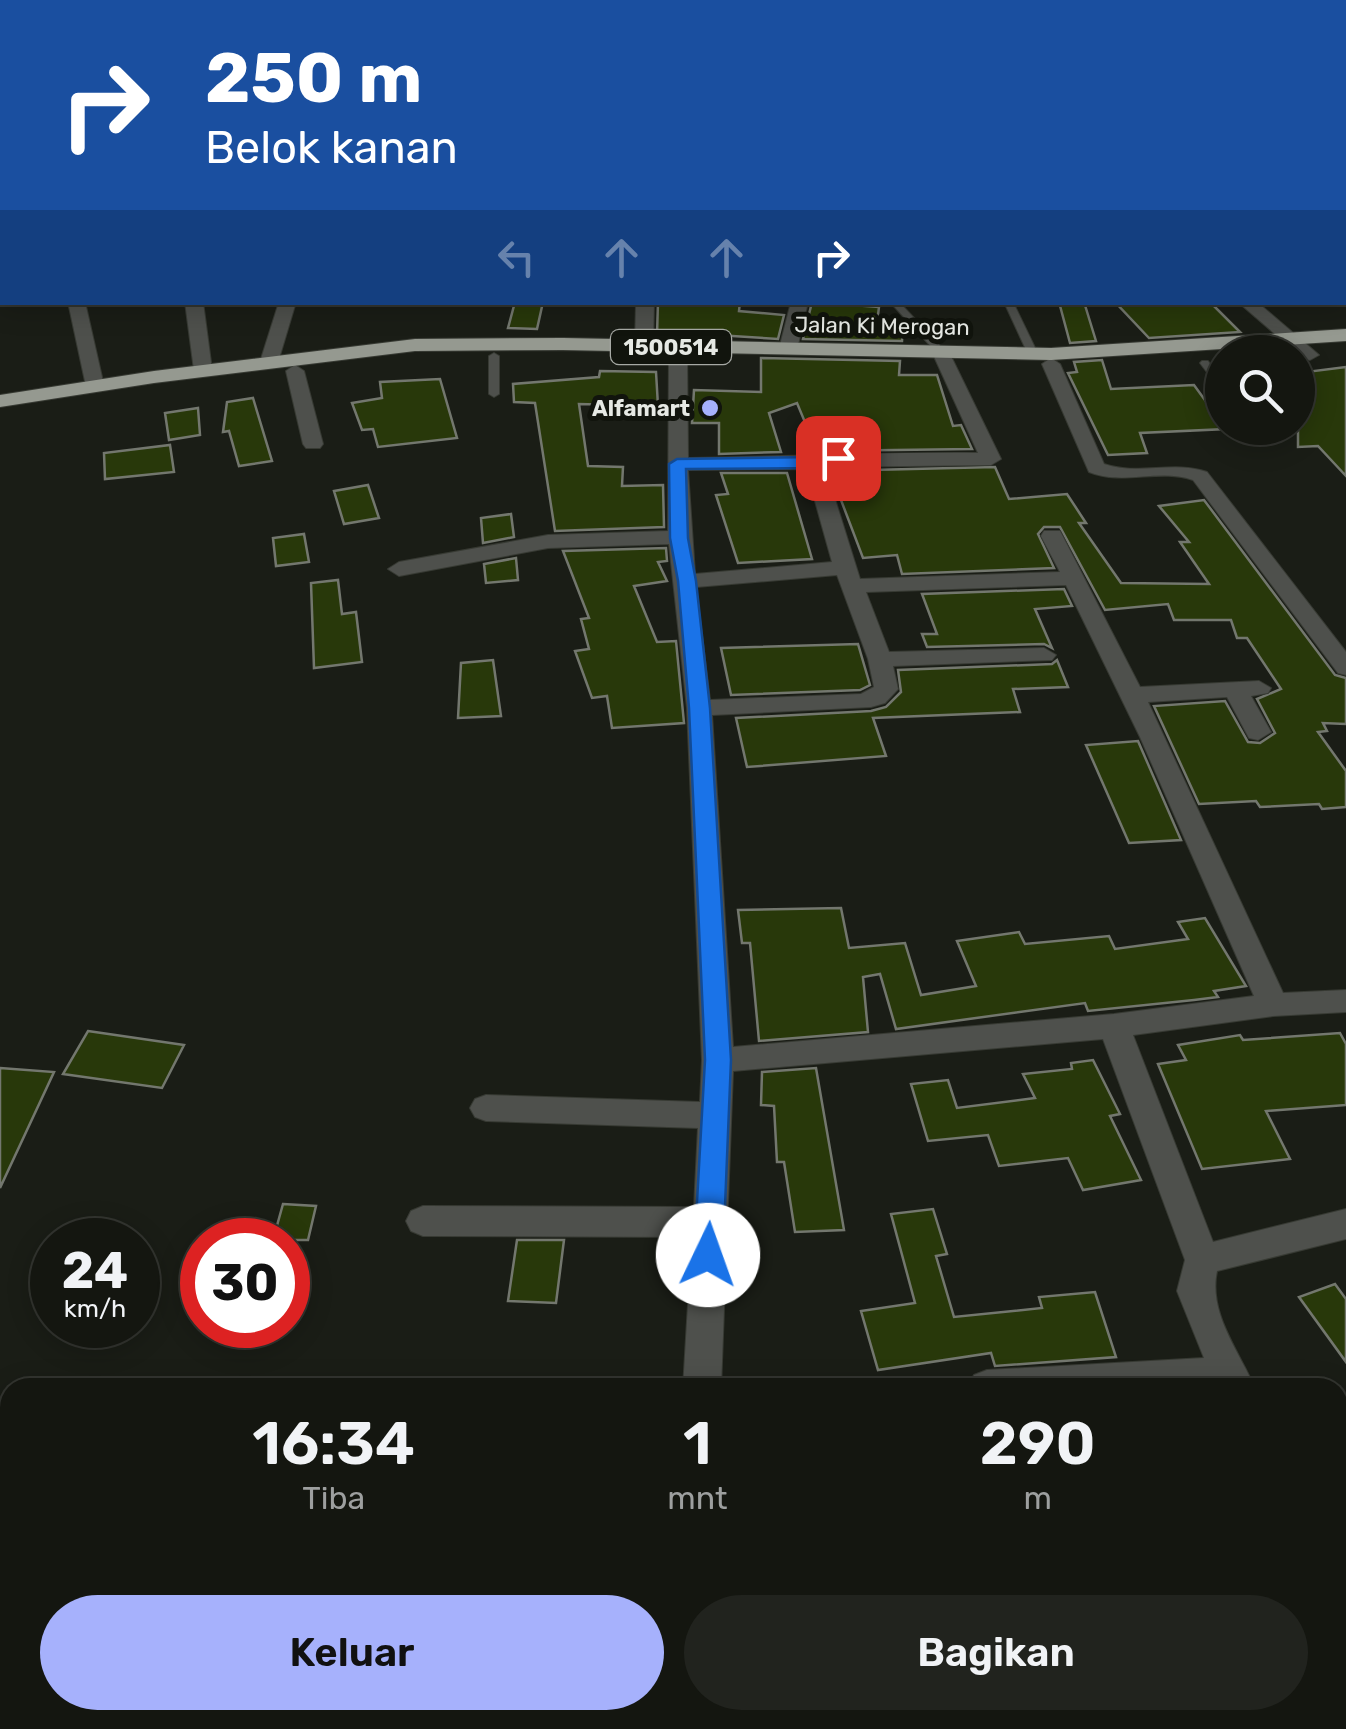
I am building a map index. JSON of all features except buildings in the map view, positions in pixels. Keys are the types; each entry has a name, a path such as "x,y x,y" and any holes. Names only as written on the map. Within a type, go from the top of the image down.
{"highway":[{"name":"Jalan Ki Merogan","path":"1315,346 1346,335"},
{"name":"Jalan Ki Merogan","path":"0,401 203,370 415,345 644,346 677,352 1205,363"},
{"name":"Jalan Ki Merogan","path":"0,414 419,357 788,349 944,358"},
{"name":"Jalan Ki Merogan","path":"1315,351 1346,351"},
{"name":"Jalan Ki Merogan","path":"1042,359 1205,354"}],"street":[{"path":"77,305 88,337 95,386"},
{"path":"194,305 203,370"},
{"path":"269,362 287,305"},
{"path":"644,346 646,305"},
{"path":"788,349 799,305"},
{"path":"1249,305 1283,335"},
{"path":"677,352 679,538 700,708 718,1060 702,1378"},
{"path":"677,464 814,462 838,458 992,459 944,358"},
{"path":"1042,359 1096,468 1108,473 1183,471 1200,476 1346,668"},
{"path":"295,372 313,444"},
{"path":"700,708 876,698 886,688 814,462"},
{"path":"1052,536 1132,695 1273,1005"},
{"path":"399,569 454,562 486,551 536,543 679,538"},
{"path":"687,581 1074,578"},
{"path":"880,660 1044,655"},
{"path":"1132,695 1247,688 1258,732"},
{"path":"718,1060 1114,1026 1273,1005 1346,1001"},
{"path":"1114,1026 1202,1260 1196,1290 1204,1323 1232,1378"},
{"path":"486,1108 715,1116"},
{"path":"423,1221 710,1222"},
{"path":"1202,1260 1346,1224"}],"lane":[{"path":"897,305 944,358"},
{"path":"1010,305 1042,359"},
{"path":"494,356 494,394"}],"place":[{"name":"Alfamart","path":"710,408"}],"route":[{"path":"708,1255 718,1060 700,708 679,538 677,464 814,462 838,458"}]}
